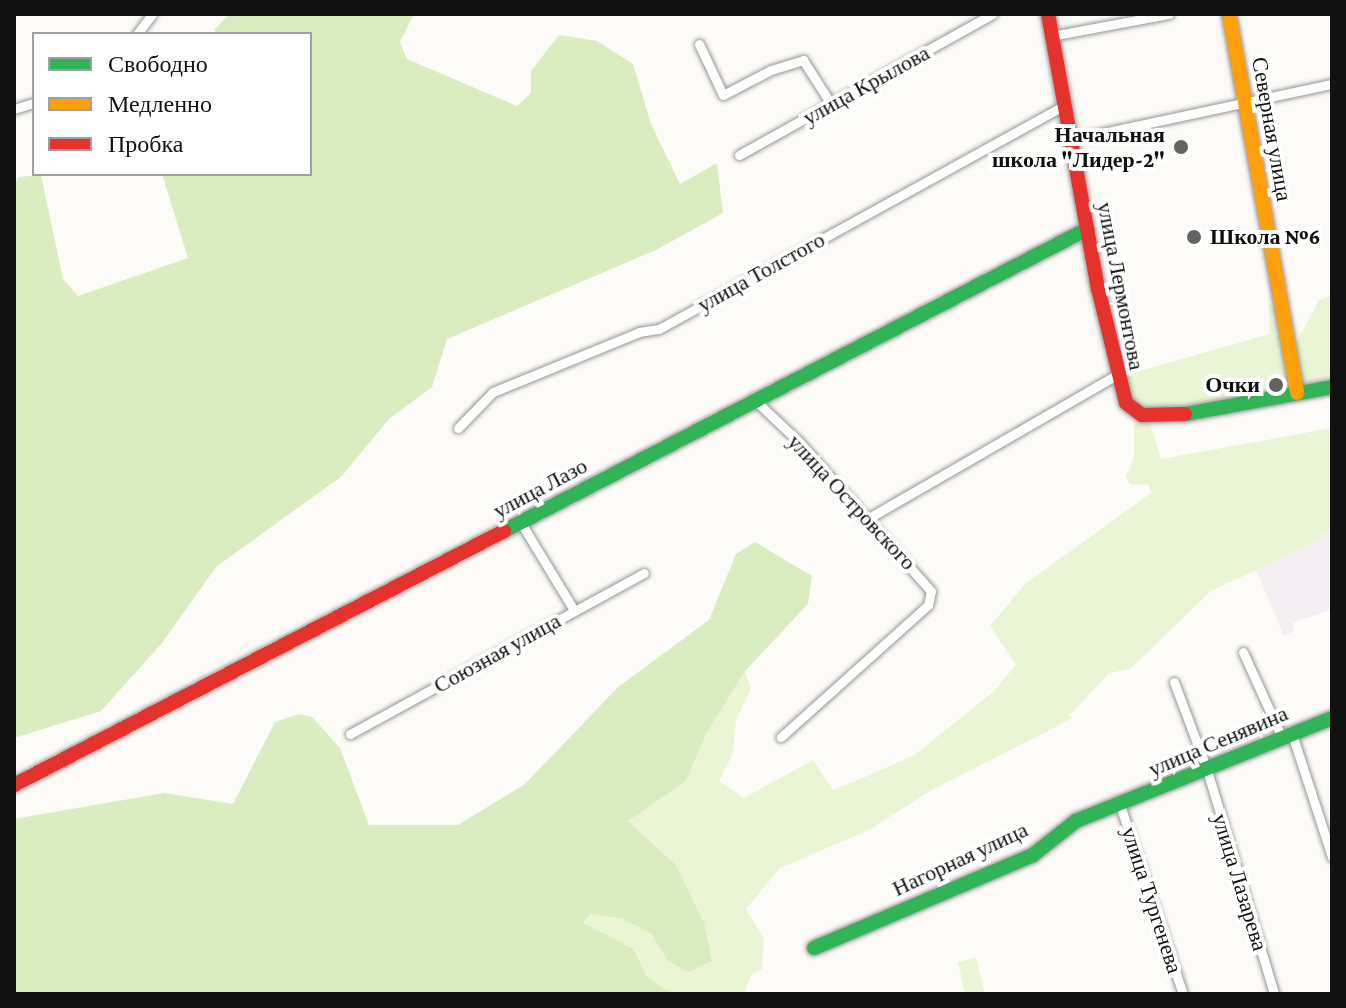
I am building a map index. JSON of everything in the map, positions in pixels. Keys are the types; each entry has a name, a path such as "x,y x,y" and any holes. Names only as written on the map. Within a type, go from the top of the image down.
{"street":[{"path":"138,32 152,14"},
{"name":"улица Крылова","path":"739,155 992,14"},
{"name":"улица Лермонтова","path":"1048,14 1116,375 1126,403 1154,417 1296,389 1332,387"},
{"path":"1051,36 1169,14"},
{"name":"Северная улица","path":"1229,14 1296,389"},
{"path":"699,44 723,95 796,59 814,71 831,104"},
{"path":"1070,140 1332,84"},
{"name":"улица Толстого","path":"458,428 493,392 639,332 659,329 1064,105"},
{"name":"улица Лазо","path":"14,785 1087,229"},
{"name":"улица Островского","path":"874,515 1116,375"},
{"name":"улица Островского","path":"756,401 799,442 931,591 928,605 781,737"},
{"path":"521,523 574,610"},
{"name":"Союзная улица","path":"350,734 644,573"},
{"path":"1243,652 1287,736 1332,857"},
{"name":"улица Лазарева","path":"1174,682 1207,770 1274,994"},
{"name":"улица Сенявина","path":"1120,805 1332,718"},
{"name":"Нагорная улица","path":"814,948 1033,855 1076,821 1120,805"},
{"name":"улица Тургенева","path":"1120,805 1183,994"}],"shaded area":[{"path":"1332,529 1332,609 1293,623 1294,631 1284,636 1255,567 1310,545"}],"green space":[{"path":"229,14 414,14 400,42 407,59 517,106 531,93 531,71 559,35 597,41 633,64 651,124 680,184 717,163 723,213 656,250 447,339 432,387 389,419 342,476 216,567 162,643 101,711 14,738 14,186 18,177 41,176 63,279 78,296 188,258 163,176 312,176 312,32 214,30"},
{"path":"1332,295 1332,378 1303,383 1295,345 1319,300"},
{"path":"1268,301 1277,311 1290,385 1172,409 1147,410 1130,397 1126,375 1270,334"},
{"path":"1150,422 1161,459 1332,428 1332,529 1310,545 1211,591 1130,669 1109,673 1069,716 1073,718 930,791 869,830 780,868 746,909 764,939 762,969 752,974 743,994 673,994 647,977 634,949 583,924 591,914 623,919 651,934 668,961 676,865 628,821 686,781 706,734 745,671 751,689 736,719 733,753 719,781 744,798 813,760 833,790 870,775 916,754 993,692 1016,665 990,626 1025,584 1151,493 1149,485 1130,484 1126,477 1134,457 1134,424"},
{"path":"755,542 812,576 808,604 745,671 706,734 686,781 628,821 676,865 704,923 712,961 688,972 668,961 651,934 623,919 591,914 583,923 634,949 647,977 673,994 14,994 14,819 164,793 233,804 275,722 299,714 312,717 340,748 369,825 458,825 525,784 618,687 709,620 736,554"},
{"path":"976,958 985,994 965,994 958,962"}],"traffic: fast":[{"path":"504,531 1087,229"},
{"path":"1185,414 1332,387"},
{"path":"814,948 1033,855 1076,821 1332,718"}],"traffic: slow":[{"path":"1229,14 1297,393"}],"traffic: jam":[{"path":"1048,14 1098,288 1126,403 1142,415 1185,414"},
{"path":"14,785 504,531"}],"place":[{"name":"Начальная школа \"Лидер-2\"","path":"1181,147"},
{"name":"Школа №6","path":"1194,237"},
{"name":"Очки","path":"1276,385"}]}
